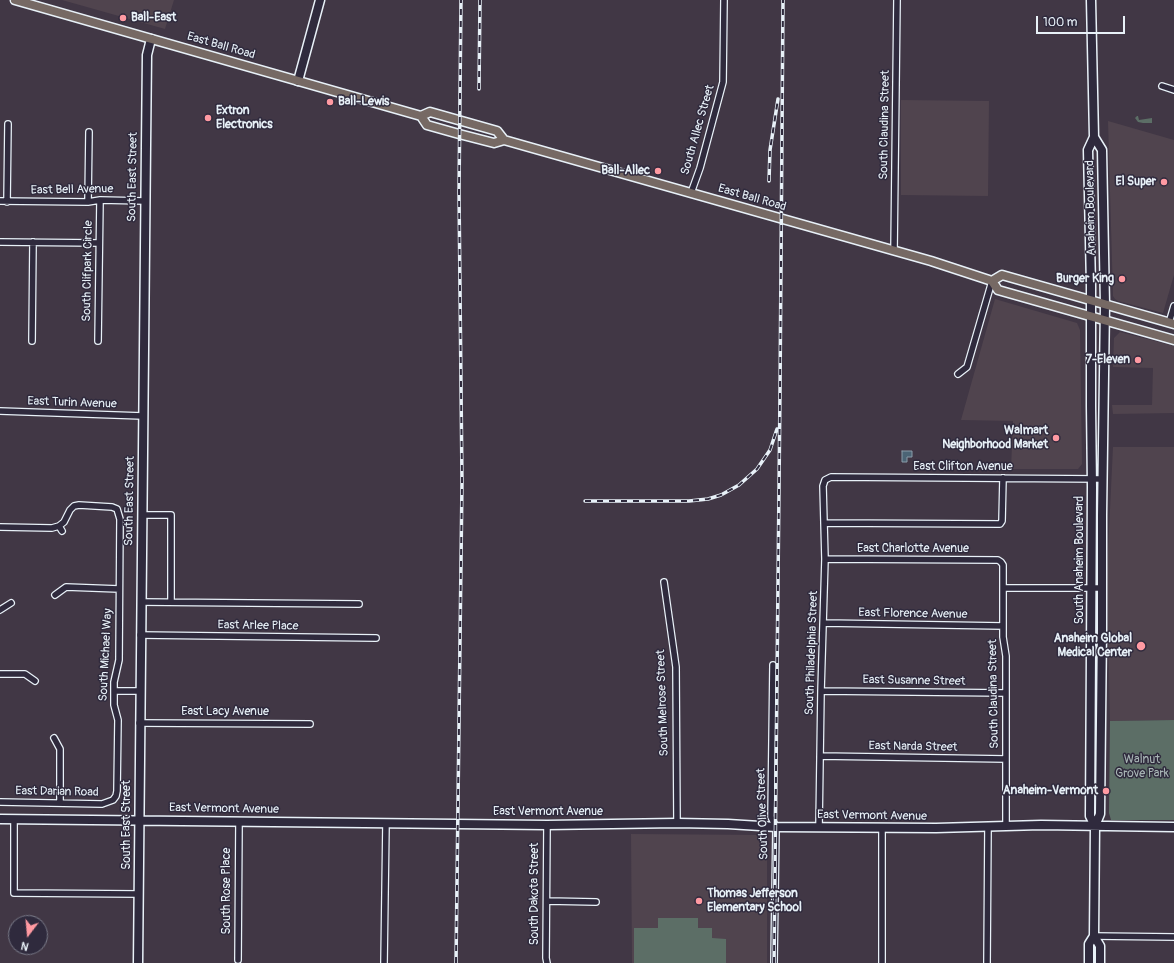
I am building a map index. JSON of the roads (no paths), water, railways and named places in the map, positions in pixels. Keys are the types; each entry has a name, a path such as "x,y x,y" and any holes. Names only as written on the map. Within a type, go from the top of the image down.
{"main road":[{"name":"East Ball Road","path":"14,0 422,116 430,112 497,131 504,140"},
{"name":"East Ball Road","path":"422,116 427,125 494,143 504,140 894,251 992,280 998,290 1174,340"},
{"name":"East Ball Road","path":"992,280 1002,275 1172,323"}],"street":[{"path":"298,81 320,0"},
{"name":"South Allec Street","path":"691,193 700,168 724,82 724,0"},
{"name":"South Claudina Street","path":"894,251 897,0"},
{"name":"Anaheim Boulevard","path":"1091,0 1094,138 1088,150 1091,316"},
{"name":"South East Street","path":"138,963 139,723 144,416 147,54 151,39"},
{"path":"1162,86 1174,90"},
{"path":"8,124 8,202"},
{"path":"88,202 89,132"},
{"name":"Anaheim Boulevard","path":"1094,138 1102,150 1105,320"},
{"name":"East Bell Avenue","path":"0,202 88,202 100,200 145,201"},
{"name":"South Clifpark Circle","path":"98,341 100,200"},
{"path":"0,242 99,243"},
{"path":"32,341 33,242"},
{"path":"958,374 967,367 992,280"},
{"path":"1172,323 1174,306"},
{"name":"South Anaheim Boulevard","path":"1091,316 1092,542 1090,816 1095,826"},
{"name":"South Anaheim Boulevard","path":"1089,963 1089,944 1094,936 1095,826 1100,814 1102,478 1105,320"},
{"name":"East Turin Avenue","path":"0,411 144,416"},
{"name":"East Clifton Avenue","path":"825,480 832,477 1102,478"},
{"path":"824,523 998,524 1002,521 1003,478"},
{"name":"South Philadelphia Street","path":"819,827 825,559 823,486 825,480"},
{"name":"South Michael Way","path":"0,527 61,528 70,510 74,506 106,505 117,509 120,519 119,660 115,674 114,691 114,705 118,720 117,791 113,800"},
{"path":"142,515 171,515 172,602"},
{"path":"1092,542 1097,548 1098,566 1102,567"},
{"name":"East Charlotte Avenue","path":"825,559 998,560 1001,562"},
{"name":"South Claudina Street","path":"1001,562 1003,565 1003,626 1006,656 1006,826"},
{"name":"South Melrose Street","path":"664,582 676,667 677,824"},
{"path":"55,595 66,588 119,589"},
{"path":"1003,588 1102,588"},
{"path":"141,602 359,604"},
{"path":"0,610 12,603"},
{"name":"East Florence Avenue","path":"824,624 1003,626"},
{"name":"East Arlee Place","path":"140,635 376,638"},
{"name":"South Olive Street","path":"773,665 771,817 776,827 774,963"},
{"path":"0,674 24,674 35,681"},
{"path":"114,691 140,691"},
{"name":"East Susanne Street","path":"821,691 1006,693"},
{"name":"East Lacy Avenue","path":"139,723 310,724"},
{"path":"54,738 60,749 60,803"},
{"name":"East Narda Street","path":"820,756 1006,759"},
{"name":"East Darian Road","path":"0,802 102,804 113,800"},
{"name":"East Vermont Avenue","path":"0,819 547,825 728,824 776,827 882,828 1006,826 1174,827"},
{"path":"14,820 14,893 138,894"},
{"name":"South Rose Place","path":"238,960 239,822"},
{"path":"384,963 386,823"},
{"name":"South Dakota Street","path":"547,825 547,963"},
{"path":"987,963 988,827"},
{"path":"882,828 882,963"},
{"path":"547,901 596,902"},
{"path":"1094,936 1174,937"},
{"name":"South Anaheim Boulevard","path":"1094,936 1100,946 1100,963"}],"water":[{"path":"902,451 912,451 912,457 907,457 907,462 902,462"}],"railway":[{"path":"456,963 462,482 459,192 461,0"},
{"path":"479,89 480,0"},
{"path":"774,963 783,0"},
{"path":"769,181 770,150 778,99"},
{"path":"585,501 689,501 708,499 721,495 739,485 757,469 770,450 777,429"}],"place":[{"name":"Ball-East","path":"123,18"},
{"name":"Ball-Lewis","path":"330,102"},
{"name":"Extron Electronics","path":"208,118"},
{"name":"Ball-Allec","path":"658,171"},
{"name":"El Super","path":"1164,182"},
{"name":"Burger King","path":"1122,279"},
{"name":"7-Eleven","path":"1138,360"},
{"name":"Walmart Neighborhood Market","path":"1056,438"},
{"name":"Anaheim Global Medical Center","path":"1141,646"},
{"name":"Anaheim-Vermont","path":"1106,791"},
{"name":"Thomas Jefferson Elementary School","path":"699,901"}],"park label":[{"name":"Walnut Grove Park","path":"1142,767"}]}
